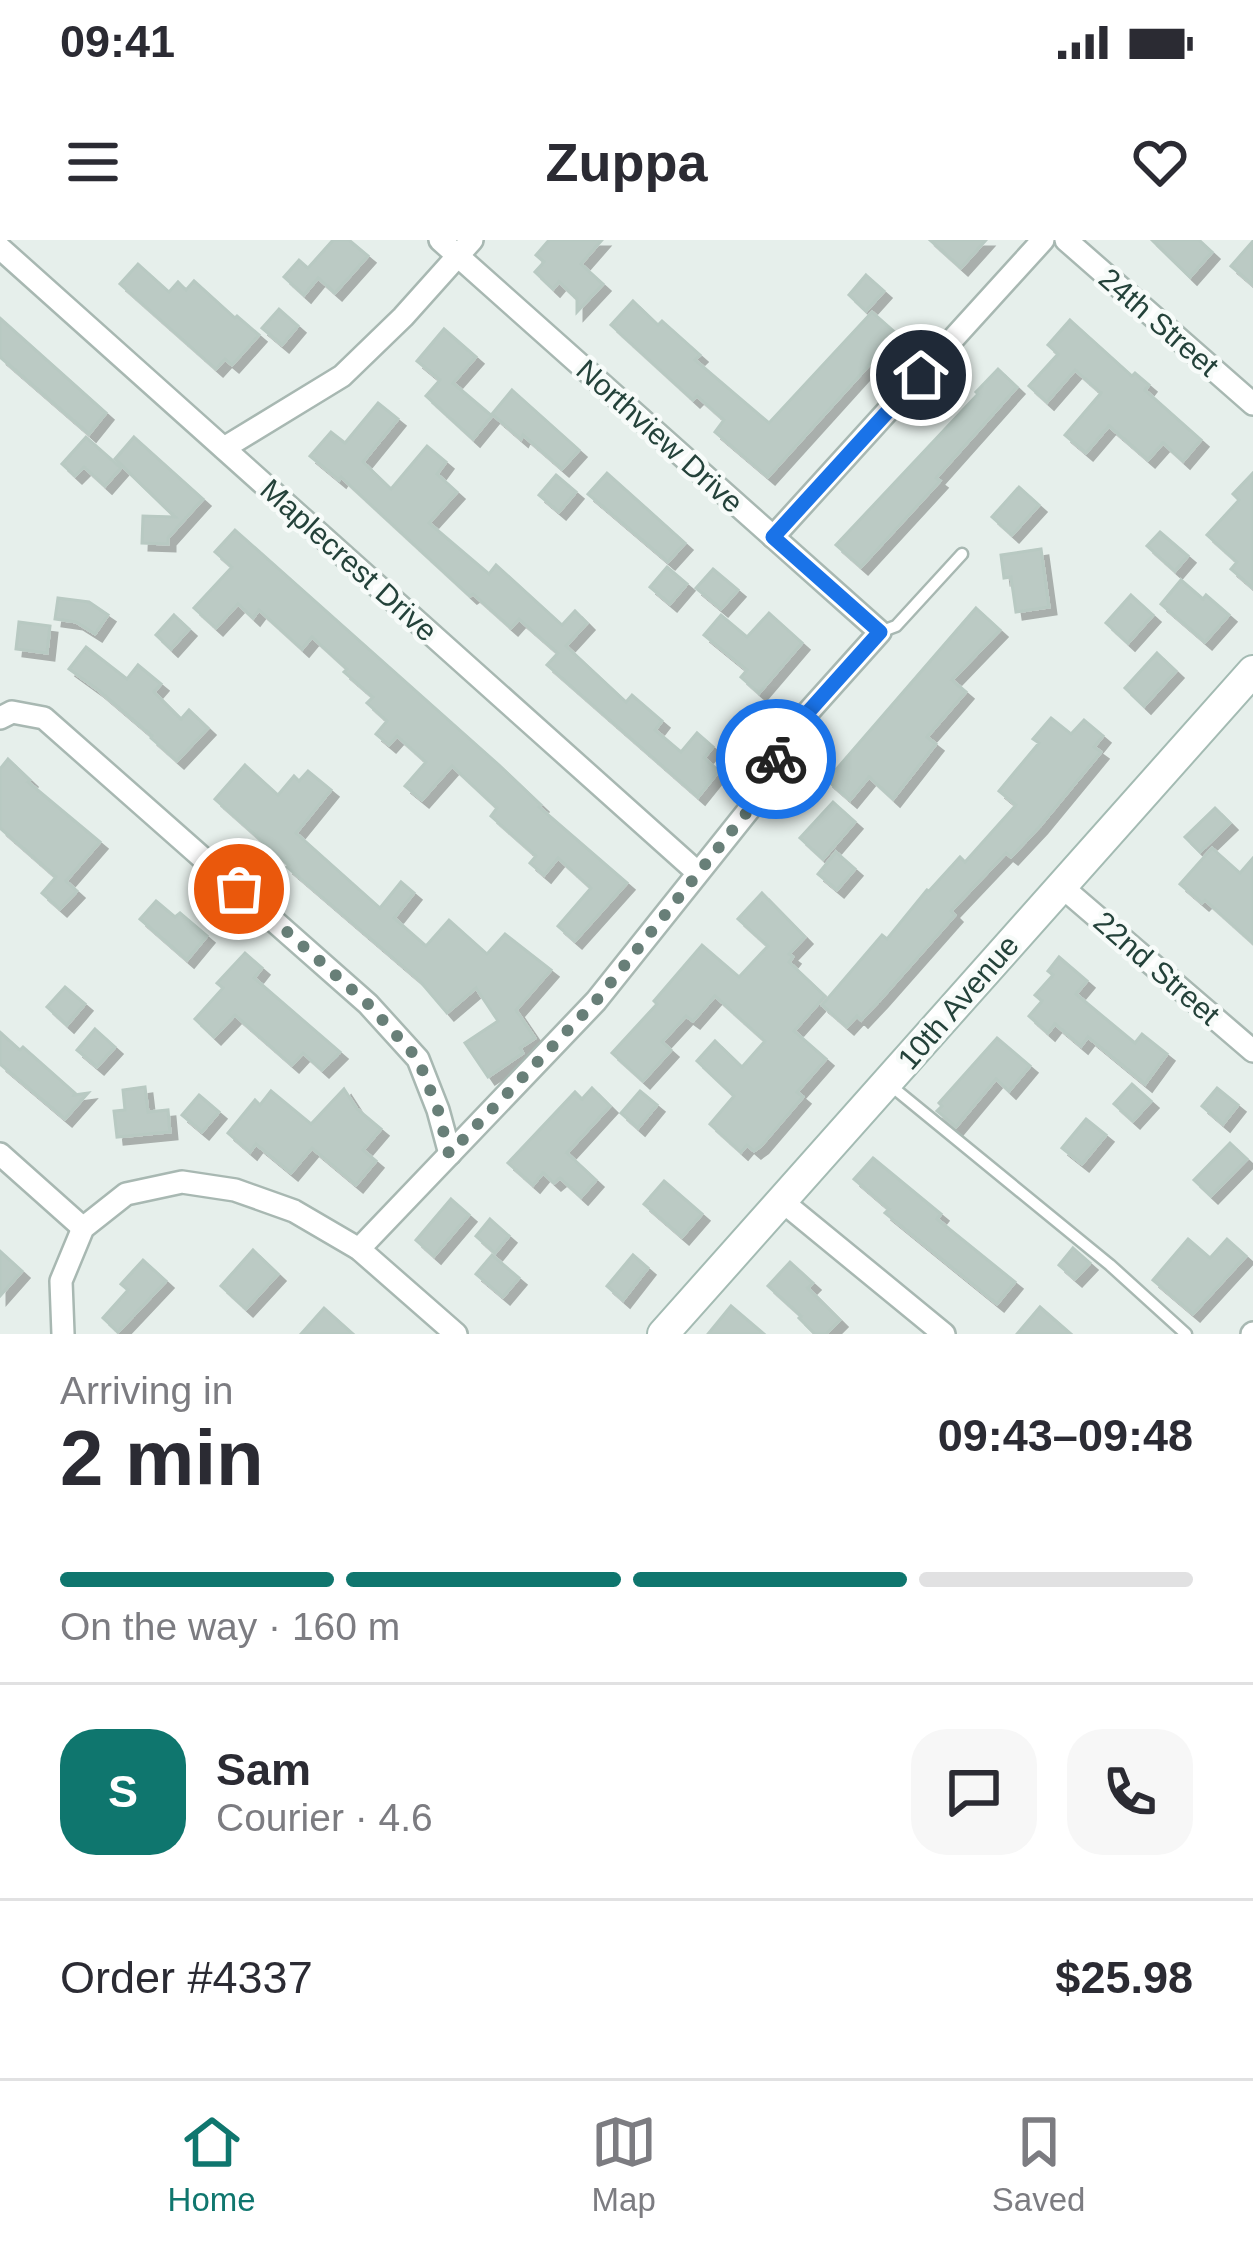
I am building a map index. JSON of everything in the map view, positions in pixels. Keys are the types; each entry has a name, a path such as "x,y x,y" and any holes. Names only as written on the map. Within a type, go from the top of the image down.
{"street":[{"name":"Northview Drive","path":"440,240 465,248 880,632"},
{"path":"773,537 1043,240"},
{"name":"24th Street","path":"1066,240 1253,404"},
{"name":"Maplecrest Drive","path":"0,248 697,872"},
{"path":"224,448 342,376 465,248"},
{"path":"359,1249 596,1001 763,792 784,739 880,632"},
{"name":"10th Avenue","path":"663,1334 1253,671"},
{"path":"6,715 44,718 368,1004 418,1059 449,1154"},
{"name":"22nd Street","path":"1061,886 1253,1051"},
{"path":"0,1154 83,1228"},
{"path":"63,1334 61,1281 83,1228 126,1194 182,1182 236,1190 294,1211 359,1249 456,1334"},
{"path":"783,1202 944,1334"}],"lane":[{"path":"880,632 896,626 962,554"},
{"path":"887,1082 1110,1265 1186,1334"}],"building":[{"path":"333,240 349,240 368,256 335,293 318,278 304,295 284,277 299,260 308,268"},
{"path":"549,240 602,240 581,264 603,284 577,312 577,299 559,282 553,289 535,272 544,262 536,255"},
{"path":"930,240 986,240 961,268"},
{"path":"1152,240 1199,240 1212,252 1190,277"},
{"path":"1253,241 1253,285 1231,266"},
{"path":"138,264 169,292 178,282 186,290 194,281 259,335 232,365 225,359 216,369 120,284"},
{"path":"866,275 884,291 866,311 849,295"},
{"path":"633,301 700,355 695,360 769,423 872,312 897,334 768,477 715,432 724,420 697,396 693,400 611,325"},
{"path":"279,309 298,326 282,345 262,328"},
{"path":"0,318 106,413 89,434 0,357"},
{"path":"1070,320 1132,376 1135,373 1149,385 1145,390 1201,440 1183,461 1163,443 1148,460 1109,426 1086,453 1065,435 1101,393 1075,370 1047,402 1029,386 1058,354 1048,345"},
{"path":"444,329 476,357 453,383 492,416 473,439 426,396 440,380 417,361"},
{"path":"998,369 1017,387 861,567 836,545"},
{"path":"512,390 579,450 562,469 492,414"},
{"path":"378,403 398,419 363,462 391,489 427,446 446,462 437,474 457,492 429,523 489,574 496,565 562,625 575,611 587,623 566,646 626,702 632,695 662,721 655,730 681,752 697,733 713,747 704,758 719,771 698,797 547,665 558,653 519,619 511,628 470,596 341,477 339,480 310,456 331,432 345,443"},
{"path":"86,437 121,468 105,486 84,467 75,476 62,464"},
{"path":"134,437 203,499 168,538 168,544 142,543 143,516 175,517 115,459"},
{"path":"607,473 685,543 668,562 588,494"},
{"path":"1253,473 1253,588 1231,569 1237,562 1207,535 1239,500 1233,494"},
{"path":"556,475 576,492 559,512 539,495"},
{"path":"1019,487 1039,505 1012,535 992,517"},
{"path":"235,530 627,883 575,941 558,926 591,888 558,858 544,875 530,863 536,856 491,816 497,808 452,766 422,800 405,786 426,762 397,736 389,745 376,734 387,721 367,703 373,697 312,637 302,649 259,610 253,618 238,604 216,628 194,608 232,567 215,552"},
{"path":"1160,532 1188,556 1175,571 1147,546"},
{"path":"1041,549 1049,607 1016,612 1011,577 1004,578 1001,555"},
{"path":"667,567 687,584 670,604 650,587"},
{"path":"713,569 738,590 721,609 696,588"},
{"path":"1181,580 1229,615 1205,642 1161,604"},
{"path":"1131,595 1153,615 1128,643 1106,623"},
{"path":"58,598 89,602 108,615 95,634 76,622 55,619"},
{"path":"976,608 1000,630 952,680 966,692 927,737 936,744 893,799 869,777 850,800 827,780"},
{"path":"769,613 802,643 759,693 741,677 747,670 704,635 721,615 747,637"},
{"path":"174,615 189,629 171,649 156,635"},
{"path":"19,622 50,626 47,653 16,649"},
{"path":"86,647 127,679 138,665 161,684 154,692 181,719 189,710 208,728 177,761 69,669"},
{"path":"1157,653 1176,671 1144,706 1125,688"},
{"path":"1051,718 1071,734 1084,720 1103,736 1094,747 1101,752 1011,857 1006,853 951,911 955,915 880,1000 847,1027 822,1005 882,935 887,939 927,890 960,857 965,862 1016,805 999,791 1039,743 1033,739"},
{"path":"8,759 28,782 100,842 66,881 77,891 60,909 42,893 56,877 0,828 0,769"},
{"path":"245,765 278,795 294,776 299,781 308,771 331,790 296,833 380,908 401,882 414,893 394,918 426,946 449,920 487,954 505,934 551,970 516,1010 535,1038 520,1048 523,1053 488,1077 465,1043 498,1021 476,988 447,1013 419,980 215,799"},
{"path":"833,802 855,822 823,859 800,838"},
{"path":"1215,808 1230,823 1200,852 1185,837"},
{"path":"1212,848 1240,873 1253,858 1253,943 1180,884"},
{"path":"836,852 855,869 837,890 818,874"},
{"path":"762,893 805,937 789,954 793,957 789,962 825,996 794,1031 826,1059 797,1092 803,1097 761,1146 754,1151 747,1145 741,1152 710,1124 734,1096 697,1061 715,1041 742,1067 765,1041 715,996 693,1021 686,1016 662,1042 671,1050 643,1081 612,1053 702,945 739,977 768,946 738,919"},
{"path":"156,901 175,917 180,913 207,936 187,960 140,919"},
{"path":"245,953 262,968 254,978 340,1052 322,1070 303,1053 292,1065 235,1015 214,1037 195,1019 223,988 217,983"},
{"path":"1059,957 1087,981 1076,994 1135,1043 1142,1034 1167,1054 1145,1084 1088,1037 1081,1046 1055,1024 1048,1033 1029,1016 1042,1001 1035,995 1053,975 1048,971"},
{"path":"65,987 85,1004 67,1025 47,1007"},
{"path":"95,1029 115,1047 97,1067 77,1050"},
{"path":"0,1032 74,1095 88,1093 65,1119 0,1064"},
{"path":"997,1038 1030,1066 1009,1091 996,1079 956,1127 937,1111 942,1106 939,1103"},
{"path":"1132,1084 1151,1101 1133,1121 1114,1104"},
{"path":"145,1087 148,1112 168,1110 170,1132 117,1137 114,1111 125,1110 123,1090"},
{"path":"592,1088 610,1106 567,1153 596,1180 581,1197 560,1178 554,1183 543,1173 533,1185 508,1163 575,1092 582,1099"},
{"path":"1217,1088 1238,1105 1223,1124 1202,1106"},
{"path":"344,1089 357,1109 381,1129 363,1150 376,1161 356,1185 312,1148 291,1173 256,1144 250,1152 228,1133 255,1100 260,1105 271,1091 311,1124"},
{"path":"640,1091 657,1105 638,1128 621,1113"},
{"path":"199,1095 219,1112 202,1132 182,1115"},
{"path":"1086,1119 1106,1135 1082,1164 1062,1148"},
{"path":"1230,1143 1247,1159 1211,1196 1194,1180"},
{"path":"873,1158 941,1214 937,1219 1015,1282 997,1304 885,1213 889,1209 854,1179"},
{"path":"664,1181 702,1214 682,1237 644,1204"},
{"path":"451,1199 469,1215 434,1256 416,1240"},
{"path":"490,1219 509,1236 495,1253 476,1236"},
{"path":"1188,1239 1210,1258 1227,1239 1246,1256 1193,1314 1153,1280"},
{"path":"1073,1248 1090,1263 1075,1279 1059,1265"},
{"path":"253,1250 278,1274 246,1309 221,1286"},
{"path":"0,1251 22,1271 0,1296"},
{"path":"492,1255 519,1278 503,1297 476,1274"},
{"path":"633,1255 648,1268 623,1300 607,1286"},
{"path":"143,1260 166,1281 118,1332 103,1318 128,1290 121,1284"},
{"path":"790,1262 813,1283 808,1288 840,1320 826,1334 815,1334 768,1286"},
{"path":"731,1306 764,1334 708,1334"},
{"path":"1040,1307 1071,1334 1017,1334"},
{"path":"324,1308 353,1334 301,1334"}],"way so far":[{"path":"239,889 368,1004 418,1059 449,1154 596,1001 763,792 776,759"}],"route":[{"path":"776,759 784,739 880,632 773,537 921,375"}]}
